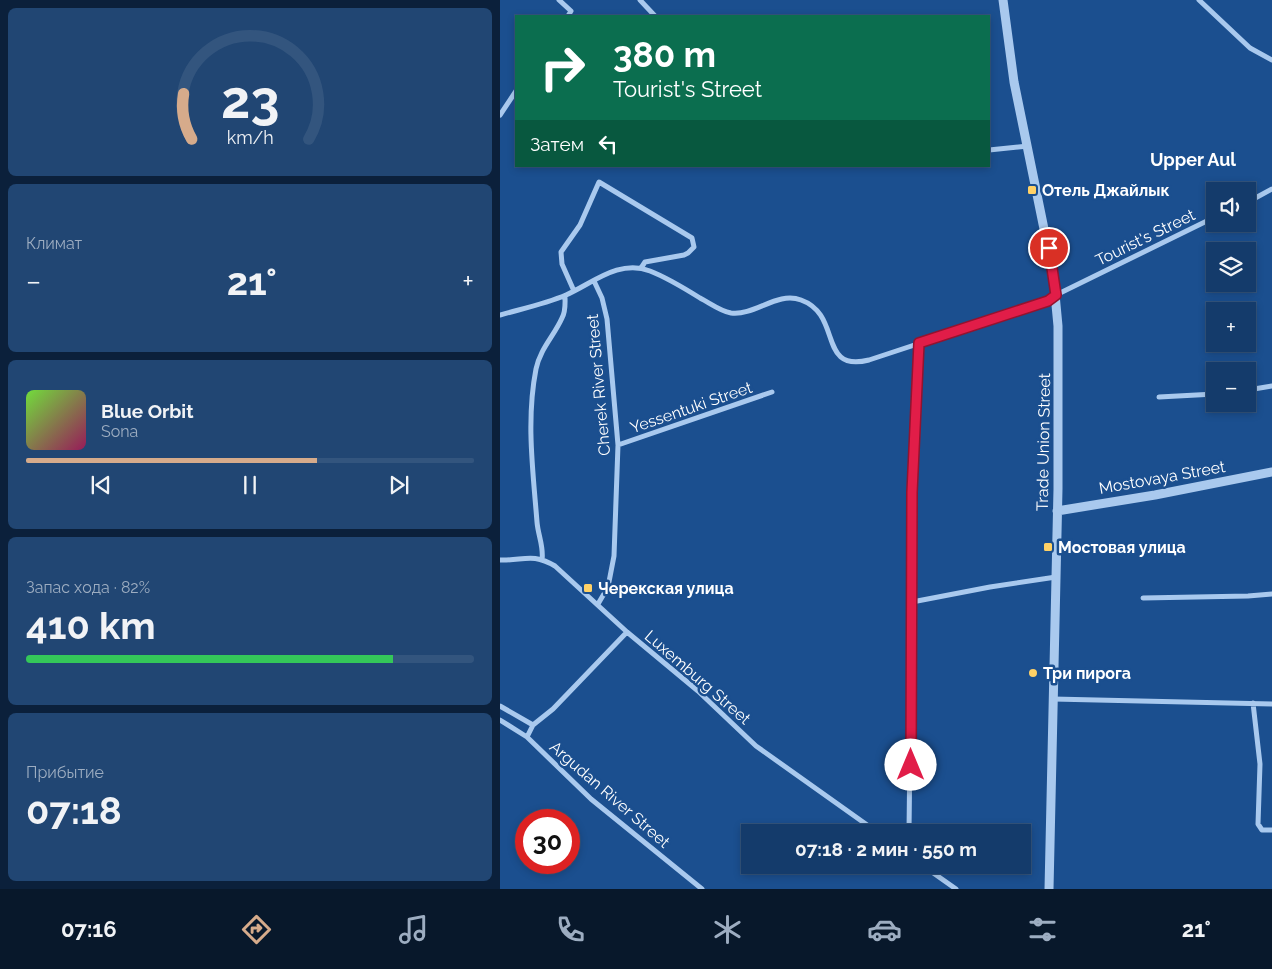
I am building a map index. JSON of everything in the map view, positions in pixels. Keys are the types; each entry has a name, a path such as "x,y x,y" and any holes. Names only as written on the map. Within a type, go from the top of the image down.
{"street":[{"path":"558,0 571,11 569,15"},
{"path":"640,0 653,15"},
{"name":"Trade Union Street","path":"1003,0 1014,82 1049,248 1056,295 1059,366 1050,889"},
{"path":"1199,0 1250,48 1272,60"},
{"path":"500,115 515,92"},
{"path":"990,150 1028,146"},
{"path":"500,315 565,296 620,269 641,268 645,262 684,255 694,246 692,238 599,182 580,225 561,252 562,264 574,291"},
{"path":"1256,198 1272,189"},
{"name":"Tourist's Street","path":"641,268 677,284 726,312 742,312 788,298 809,303 822,316 836,354 844,361 863,361 1048,301 1056,295 1206,221"},
{"name":"Cherek River Street","path":"594,281 602,298 607,319 612,395 618,445 614,556 608,587 598,604"},
{"path":"542,560 543,548 538,523 530,439 531,411 538,360 562,319 565,308 565,296"},
{"path":"909,824 912,492 919,343"},
{"path":"1256,389 1272,386"},
{"name":"Yessentuki Street","path":"618,445 772,392"},
{"path":"1159,396 1206,394"},
{"name":"Mostovaya Street","path":"1057,510 1155,495 1272,472"},
{"name":"Luxemburg Street","path":"500,560 531,557 542,560 560,570 627,632 698,691 756,746 866,824"},
{"path":"912,602 1056,577"},
{"path":"1143,598 1272,594"},
{"path":"527,737 532,726 559,703 627,632"},
{"path":"1053,700 1272,704"},
{"path":"1253,703 1260,764 1258,824 1262,830 1272,830"},
{"path":"500,706 532,726"},
{"name":"Argudan River Street","path":"500,720 527,737 579,788 702,889"},
{"path":"935,874 956,889"}],"place":[{"name":"Отель Джайлык","path":"1032,190"},
{"name":"Мостовая улица","path":"1048,547"},
{"name":"Черекская улица","path":"588,588"},
{"name":"Три пирога","path":"1033,673"}],"district":[{"name":"Upper Aul","path":"1193,160"}],"route":[{"path":"911,765 912,492 919,343 1048,301 1056,295 1049,248"}]}
